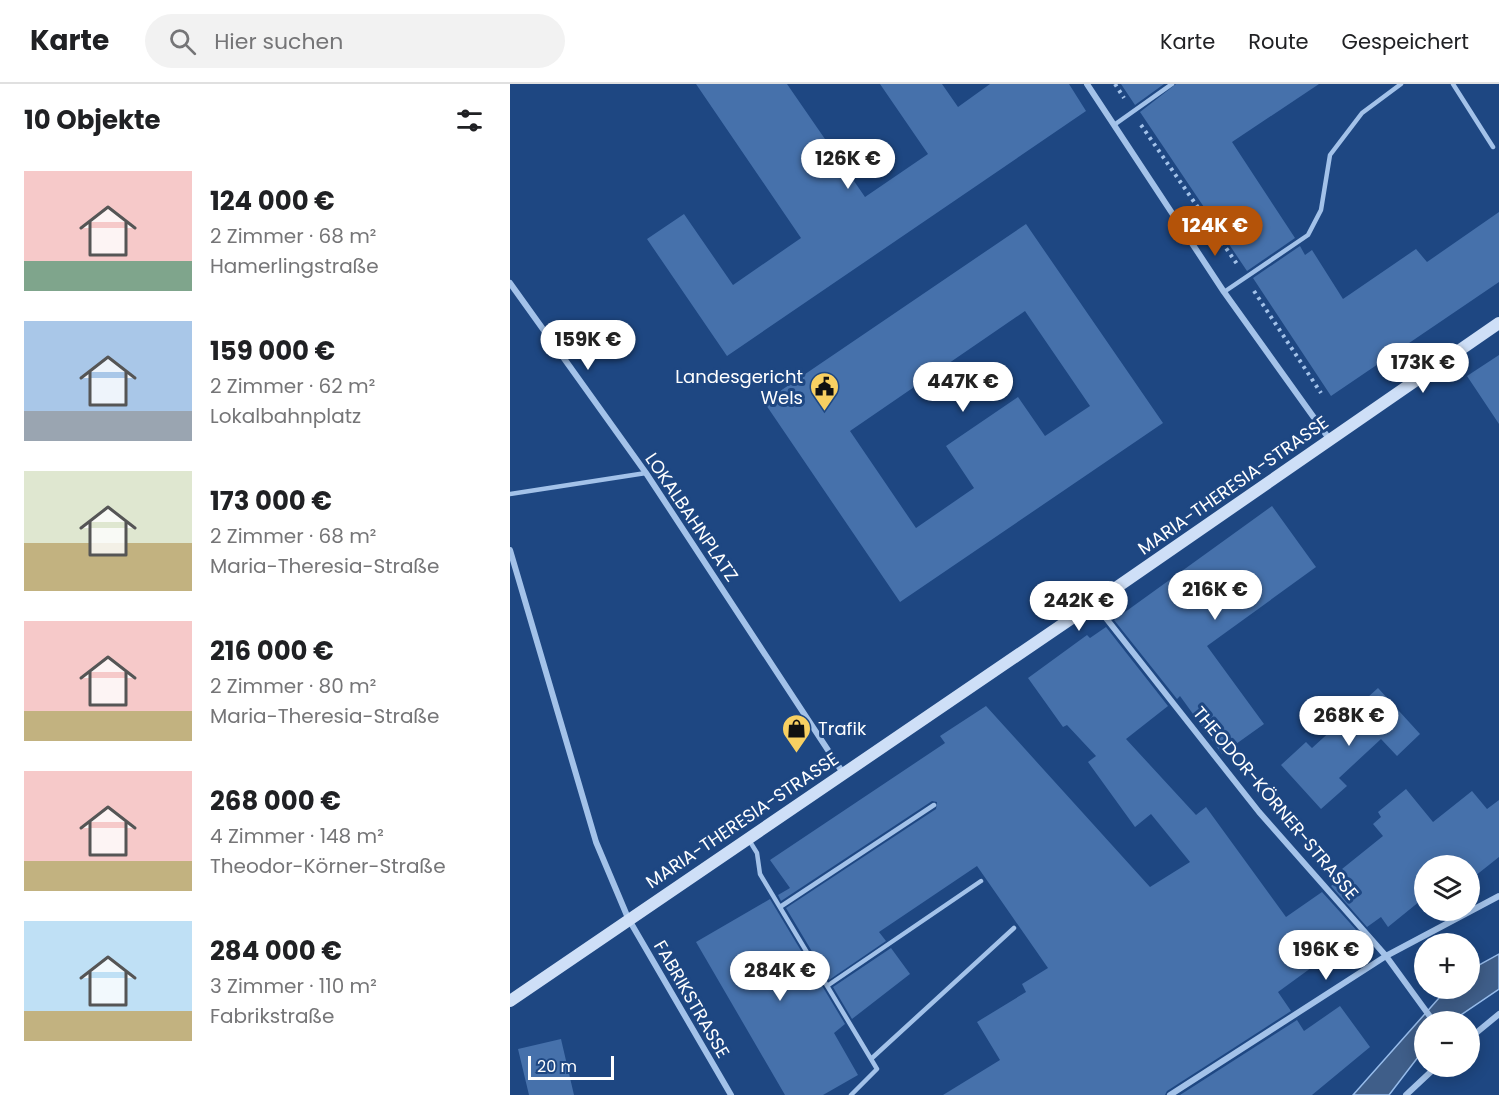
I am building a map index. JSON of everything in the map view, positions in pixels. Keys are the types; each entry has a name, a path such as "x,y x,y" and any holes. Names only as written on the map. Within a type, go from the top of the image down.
{"main road":[{"name":"MARIA-THERESIA-STRASSE","path":"510,1000 1094,603 1499,323"}],"street":[{"path":"1087,84 1224,292 1330,440"},
{"name":"LOKALBAHNPLATZ","path":"510,283 646,473 843,773"},
{"path":"510,550 596,842 628,918"},
{"name":"THEODOR-KÖRNER-STRASSE","path":"1094,603 1258,812 1386,956 1426,1011"},
{"path":"1170,1095 1386,956 1499,897"},
{"name":"FABRIKSTRASSE","path":"628,918 731,1095"},
{"path":"1480,1030 1499,1014"},
{"path":"1406,1095 1425,1077"}],"lane":[{"path":"1114,125 1172,84"},
{"path":"1224,292 1308,235 1321,210 1330,155 1362,113 1401,84"},
{"path":"1453,84 1493,147"},
{"path":"510,494 646,473"},
{"path":"780,908 934,805"},
{"path":"747,838 757,854 760,874 877,1069 851,1095"},
{"path":"827,986 981,881"},
{"path":"871,1059 1014,928"}],"path":[{"path":"1114,84 1330,406 1313,417"}],"water":[{"path":"1499,954 1499,989 1467,1011 1427,1011 1438,999 1480,999 1480,964"},
{"path":"1414,1026 1414,1062 1389,1095 1353,1095"}],"building":[{"path":"696,84 787,84 865,197 928,154 880,84 942,84 958,107 990,84 1069,84 1086,111 727,356 647,239 684,214 733,285 801,238"},
{"path":"1121,84 1164,84 1135,105"},
{"path":"1176,84 1319,84 1232,142 1295,238 1247,271 1140,112"},
{"path":"1499,212 1499,282 1331,396 1253,278 1300,246 1305,255 1312,250 1343,299 1416,249 1427,262"},
{"name":"Landesgericht Wels","path":"1026,224 1163,423 900,602 764,402","holes":["1025,311 1090,406 1045,436 1018,397 946,446 974,488 916,528 850,431"]},
{"path":"1499,355 1499,424 1467,376"},
{"path":"1272,506 1316,567 1207,646 1264,724 1222,754 1180,696 1177,699 1114,620"},
{"path":"1106,627 1168,706 1126,739 1196,815 1206,807 1286,917 1322,892 1359,933 1278,992 1291,1011 1167,1091 1165,1095 943,1095 1000,1060 977,1022 1026,992 1022,984 1048,968 977,866 879,932 886,941 829,980 786,908 936,809 937,802 932,801 781,901 778,895 790,888 770,860 945,743 940,736 986,706 1150,887 1190,862 1151,814 1135,827 1088,762 1096,756 1067,725 1063,727 1028,678 1087,635 1090,638"},
{"path":"1378,688 1420,734 1397,756 1381,739 1339,778 1347,786 1321,809 1281,765 1306,742 1312,748"},
{"path":"1406,789 1433,822 1472,791 1487,809 1499,800 1499,857 1480,872 1480,855 1414,855 1414,906 1388,927 1381,917 1367,927 1331,886 1347,874 1342,869 1383,836 1373,824 1381,817 1378,812"},
{"path":"770,899 845,1024 834,1033 858,1075 823,1095 785,1095 696,942"},
{"path":"891,948 910,974 852,1019 833,987"},
{"path":"1340,1006 1370,1047 1312,1095 1180,1095 1297,1020 1304,1031"},
{"path":"561,1039 574,1095 529,1095 518,1049"}],"place":[{"name":"Landesgericht Wels","path":"824,412"},
{"name":"Trafik","path":"797,754"}]}
